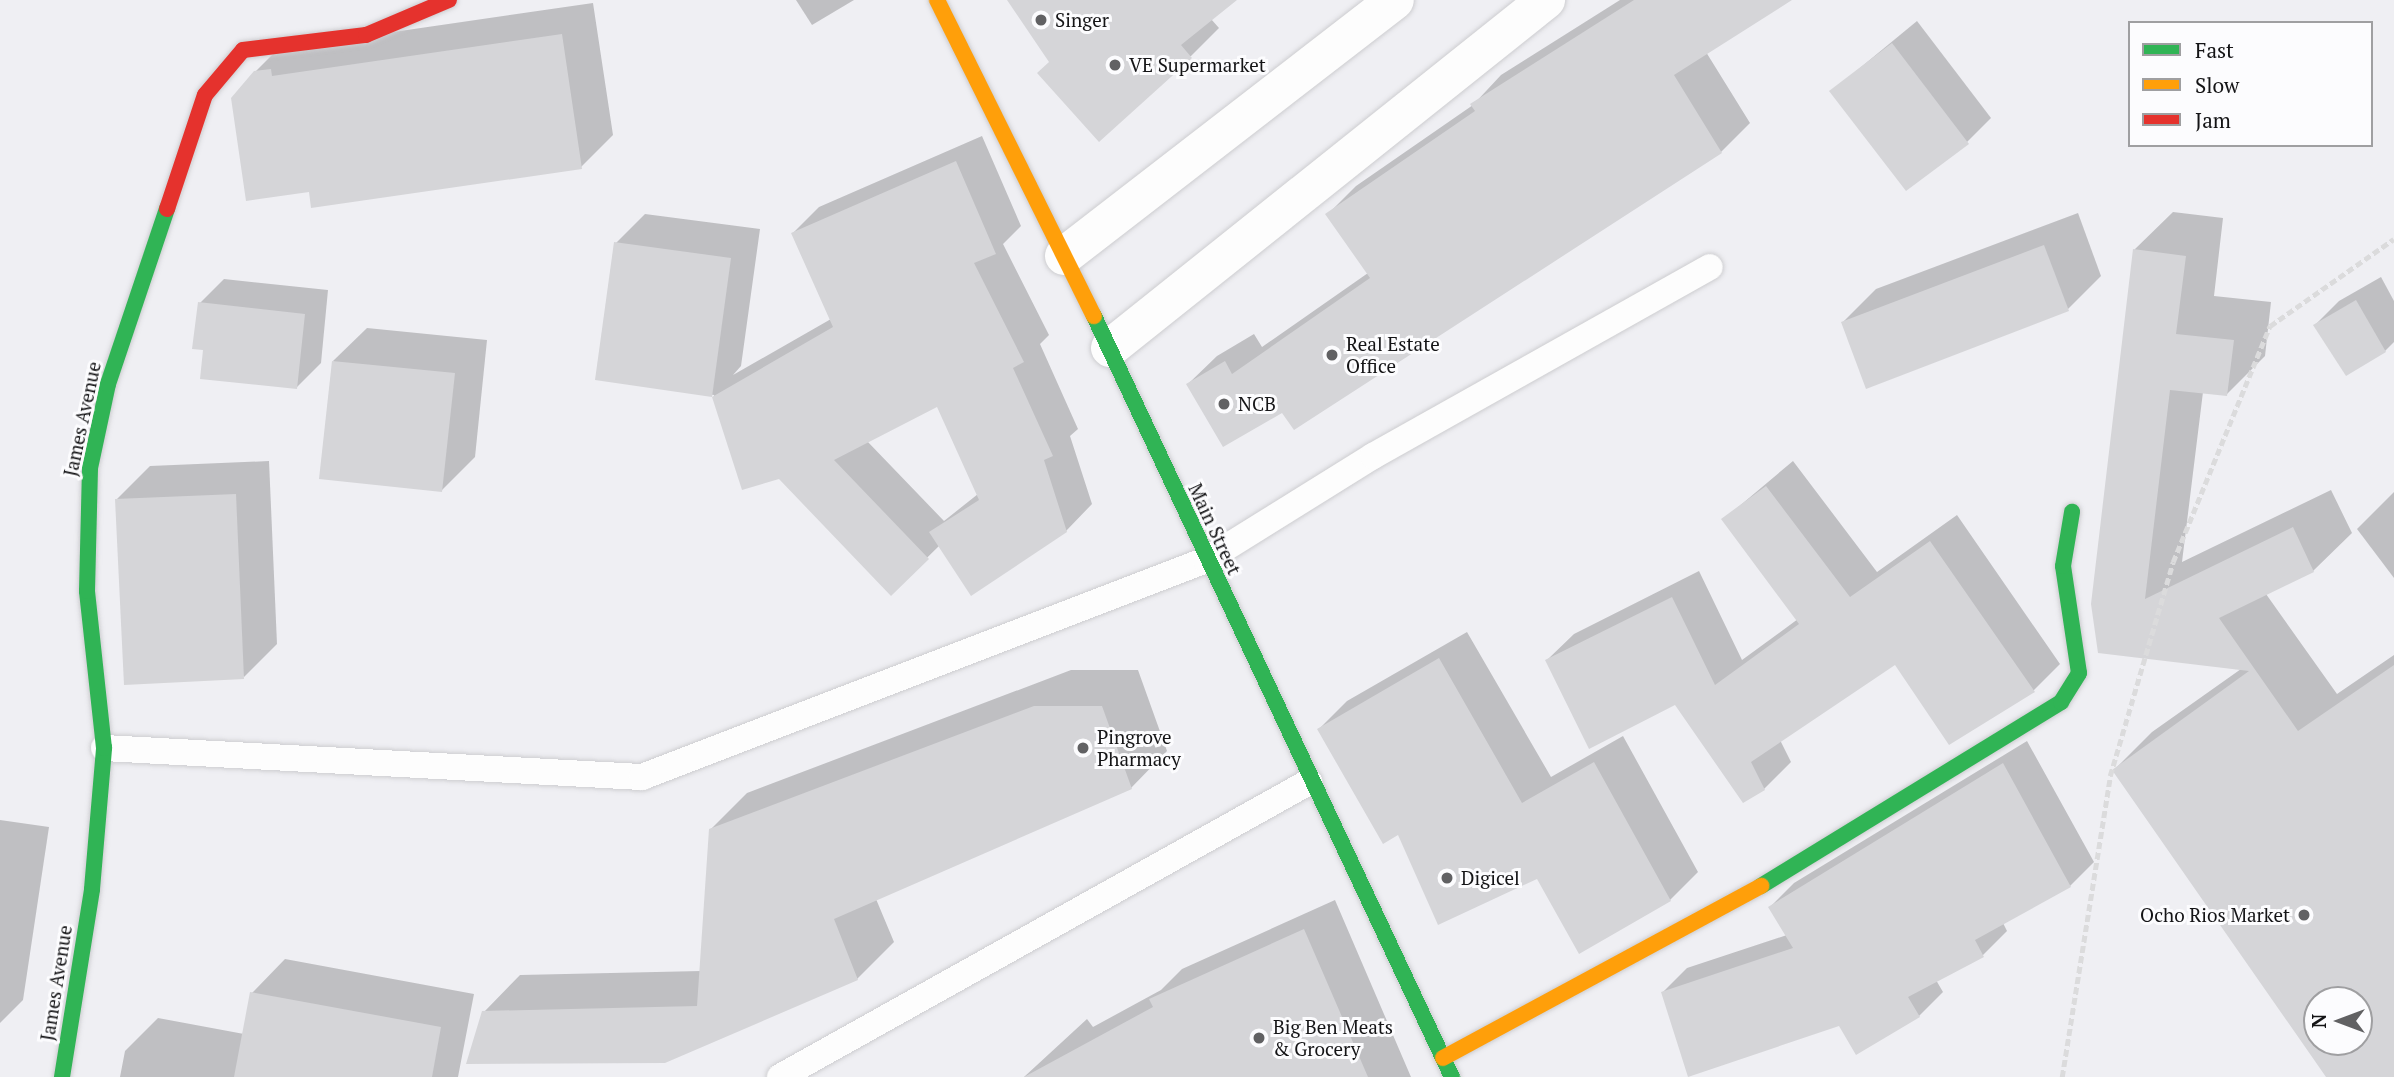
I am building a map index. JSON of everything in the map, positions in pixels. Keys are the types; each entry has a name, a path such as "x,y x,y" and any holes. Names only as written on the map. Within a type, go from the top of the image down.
{"street":[{"name":"James Avenue","path":"62,1077 92,889 104,748 87,591 90,468 108,384 205,95 243,50 366,35 449,0"},
{"name":"Main Street","path":"937,0 1110,348 1309,782 1452,1077"},
{"path":"1064,256 1395,0"},
{"path":"1110,348 1546,0"},
{"path":"1443,1058 1684,933 2061,702 2078,673 2063,566 2072,512"}],"lane":[{"path":"104,748 642,777 1206,559 1373,456 1710,267"},
{"path":"780,1077 1309,782"}],"path":[{"path":"2062,1077 2110,776 2173,562 2270,326 2394,239"}],"building":[{"name":"VE Supermarket","path":"1007,0 1237,0 1181,45 1192,58 1099,142 1037,73 1049,62"},
{"path":"1634,0 1792,0 1674,75 1722,153 1294,430 1282,413 1223,447 1186,384 1225,361 1232,374 1370,278 1325,214 1475,111 1470,104"},
{"path":"562,34 582,169 311,208 309,192 246,201 231,98 254,71 271,69 272,76"},
{"path":"1892,43 1969,144 1906,191 1829,91"},
{"path":"956,161 996,254 974,263 1024,362 1013,368 1053,456 1044,460 1067,532 971,596 929,532 979,500 937,407 834,460 929,559 891,596 779,479 742,490 712,397 833,327 791,233"},
{"path":"614,242 731,258 712,397 595,380"},
{"path":"2044,245 2069,311 1866,389 1841,322"},
{"path":"2133,249 2186,256 2176,334 2234,340 2227,396 2170,390 2145,599 2293,527 2314,572 2219,618 2298,731 2394,665 2394,1077 2326,1077 2311,1056 2373,1056 2373,986 2303,986 2303,1044 2112,770 2249,671 2098,653 2091,604"},
{"path":"2356,300 2386,352 2346,376 2313,325"},
{"path":"198,302 305,314 297,389 200,379 203,350 192,349"},
{"path":"332,361 455,373 442,492 319,479"},
{"path":"1766,486 1850,597 1930,541 2035,692 1949,745 1895,665 1751,762 1765,790 1743,803 1675,705 1589,749 1545,660 1672,597 1715,685 1799,624 1721,519"},
{"path":"236,494 244,679 124,685 115,499"},
{"path":"1439,658 1522,803 1594,762 1671,901 1579,954 1537,879 1438,925 1398,835 1383,844 1317,729"},
{"path":"1034,706 1102,706 1132,789 834,919 858,980 665,1063 466,1064 482,1011 697,1006 709,829"},
{"path":"2003,763 2071,887 1975,940 1984,957 1908,997 1920,1017 1856,1055 1839,1026 1688,1077 1661,992 1793,948 1768,907"},
{"name":"Big Ben Meats & Grocery","path":"1304,929 1368,1077 1024,1077 1153,1007 1149,999"},
{"path":"250,992 441,1027 432,1077 234,1077"}],"traffic: fast":[{"path":"62,1077 92,889 104,748 87,591 90,468 108,384 167,209"},
{"path":"1094,316 1452,1077"},
{"path":"1761,886 2061,702 2079,673 2063,566 2072,512"}],"traffic: slow":[{"path":"937,0 1094,316"},
{"path":"1443,1058 1761,886"}],"traffic: jam":[{"path":"167,209 205,95 243,50 366,35 449,0"}],"place":[{"name":"Singer","path":"1041,20"},
{"name":"VE Supermarket","path":"1115,65"},
{"name":"Real Estate Office","path":"1332,355"},
{"name":"NCB","path":"1224,404"},
{"name":"Pingrove Pharmacy","path":"1083,748"},
{"name":"Digicel","path":"1447,878"},
{"name":"Ocho Rios Market","path":"2304,915"},
{"name":"Big Ben Meats & Grocery","path":"1259,1038"}]}
